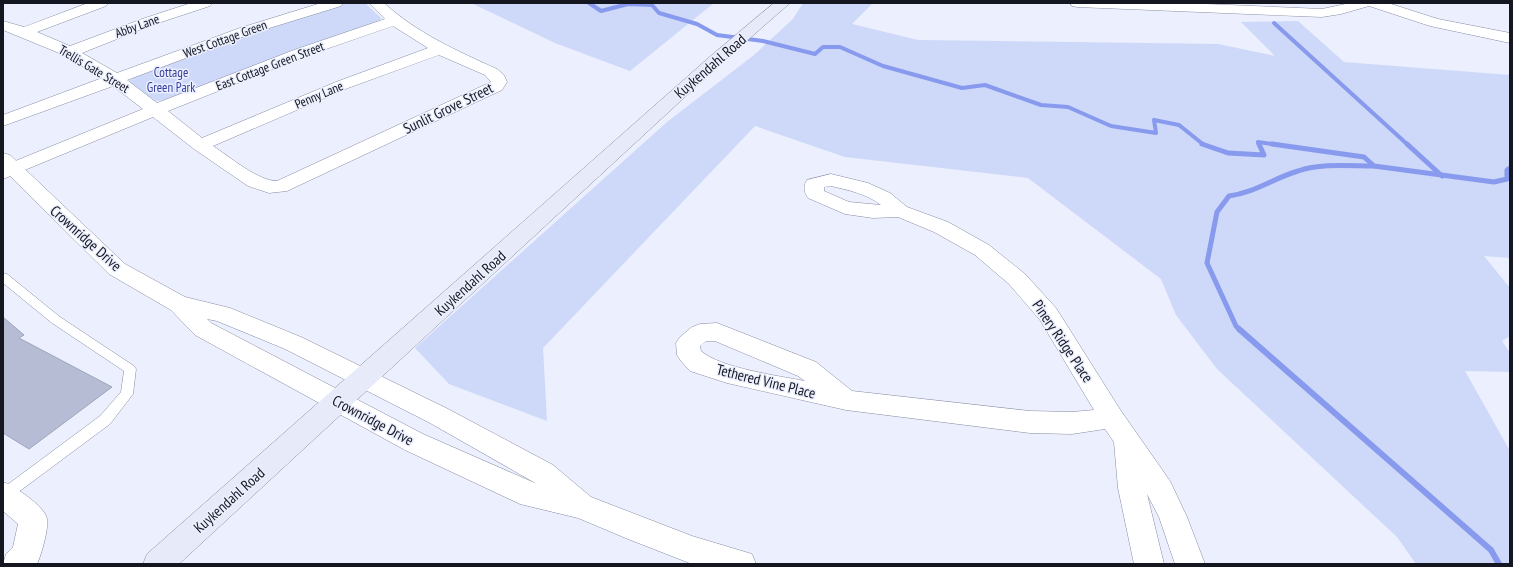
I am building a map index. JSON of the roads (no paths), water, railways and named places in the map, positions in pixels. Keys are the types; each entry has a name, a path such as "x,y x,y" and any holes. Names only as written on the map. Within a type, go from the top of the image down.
{"main road":[{"name":"Kuykendahl Road","path":"158,564 719,57 782,3"}],"street":[{"path":"24,32 101,3"},
{"name":"Abby Lane","path":"70,52 147,22 205,3"},
{"name":"West Cottage Green","path":"3,121 276,20 336,3"},
{"path":"376,3 395,21 440,49"},
{"path":"1077,3 1299,13 1322,13 1341,10 1365,3"},
{"path":"1374,3 1435,23 1510,38"},
{"name":"East Cottage Green Street","path":"6,167 300,53 395,21"},
{"name":"Trellis Gate Street","path":"3,25 24,32 70,52 115,79 200,145 255,182"},
{"name":"Sunlit Grove Street","path":"255,182 269,187 280,186 496,86 499,82 498,78 491,72 440,49"},
{"name":"Penny Lane","path":"200,145 342,84 440,49"},
{"name":"Crownridge Drive","path":"6,167 117,269 179,304 230,317 293,343 365,378 439,416 543,474 581,506"},
{"name":"Pinery Ridge Place","path":"900,211 941,227 982,250 1017,279 1048,314 1112,418 1160,490 1174,516 1190,564"},
{"name":"Crownridge Drive","path":"179,304 203,329 414,442 530,495 581,506 645,533 692,550 741,564"},
{"name":"Tethered Vine Place","path":"846,400 807,369 735,338 717,332 700,333 688,343 689,355 699,364 720,372 846,400 1030,422 1072,423 1112,418"},
{"name":"Pinery Ridge Place","path":"1127,440 1132,488 1149,564"},
{"path":"4,495 34,519 27,554 17,564"}],"lane":[{"path":"3,278 56,320 130,369 127,394 105,420 4,495"}],"waterway":[{"path":"589,3 601,11 628,4 652,5 659,13 697,24 717,35 763,41 815,54 823,47 840,47 883,66 962,88 985,85 1041,105 1068,107 1111,126 1156,133 1154,120 1179,125 1203,144"},
{"path":"1274,23 1408,145"},
{"path":"1259,145 1258,142 1280,145"},
{"path":"1203,144 1228,153 1264,155 1259,144"},
{"path":"1272,144 1364,157 1374,166"},
{"path":"1407,144 1441,175"},
{"path":"1239,329 1236,326 1207,263 1217,212 1229,196 1247,192 1307,168 1374,166"},
{"path":"1374,166 1441,175"},
{"path":"1441,175 1494,182 1507,179 1507,170 1510,168"},
{"path":"1239,329 1491,550 1499,564"}],"park label":[{"name":"Cottage Green Park","path":"171,80"}]}
